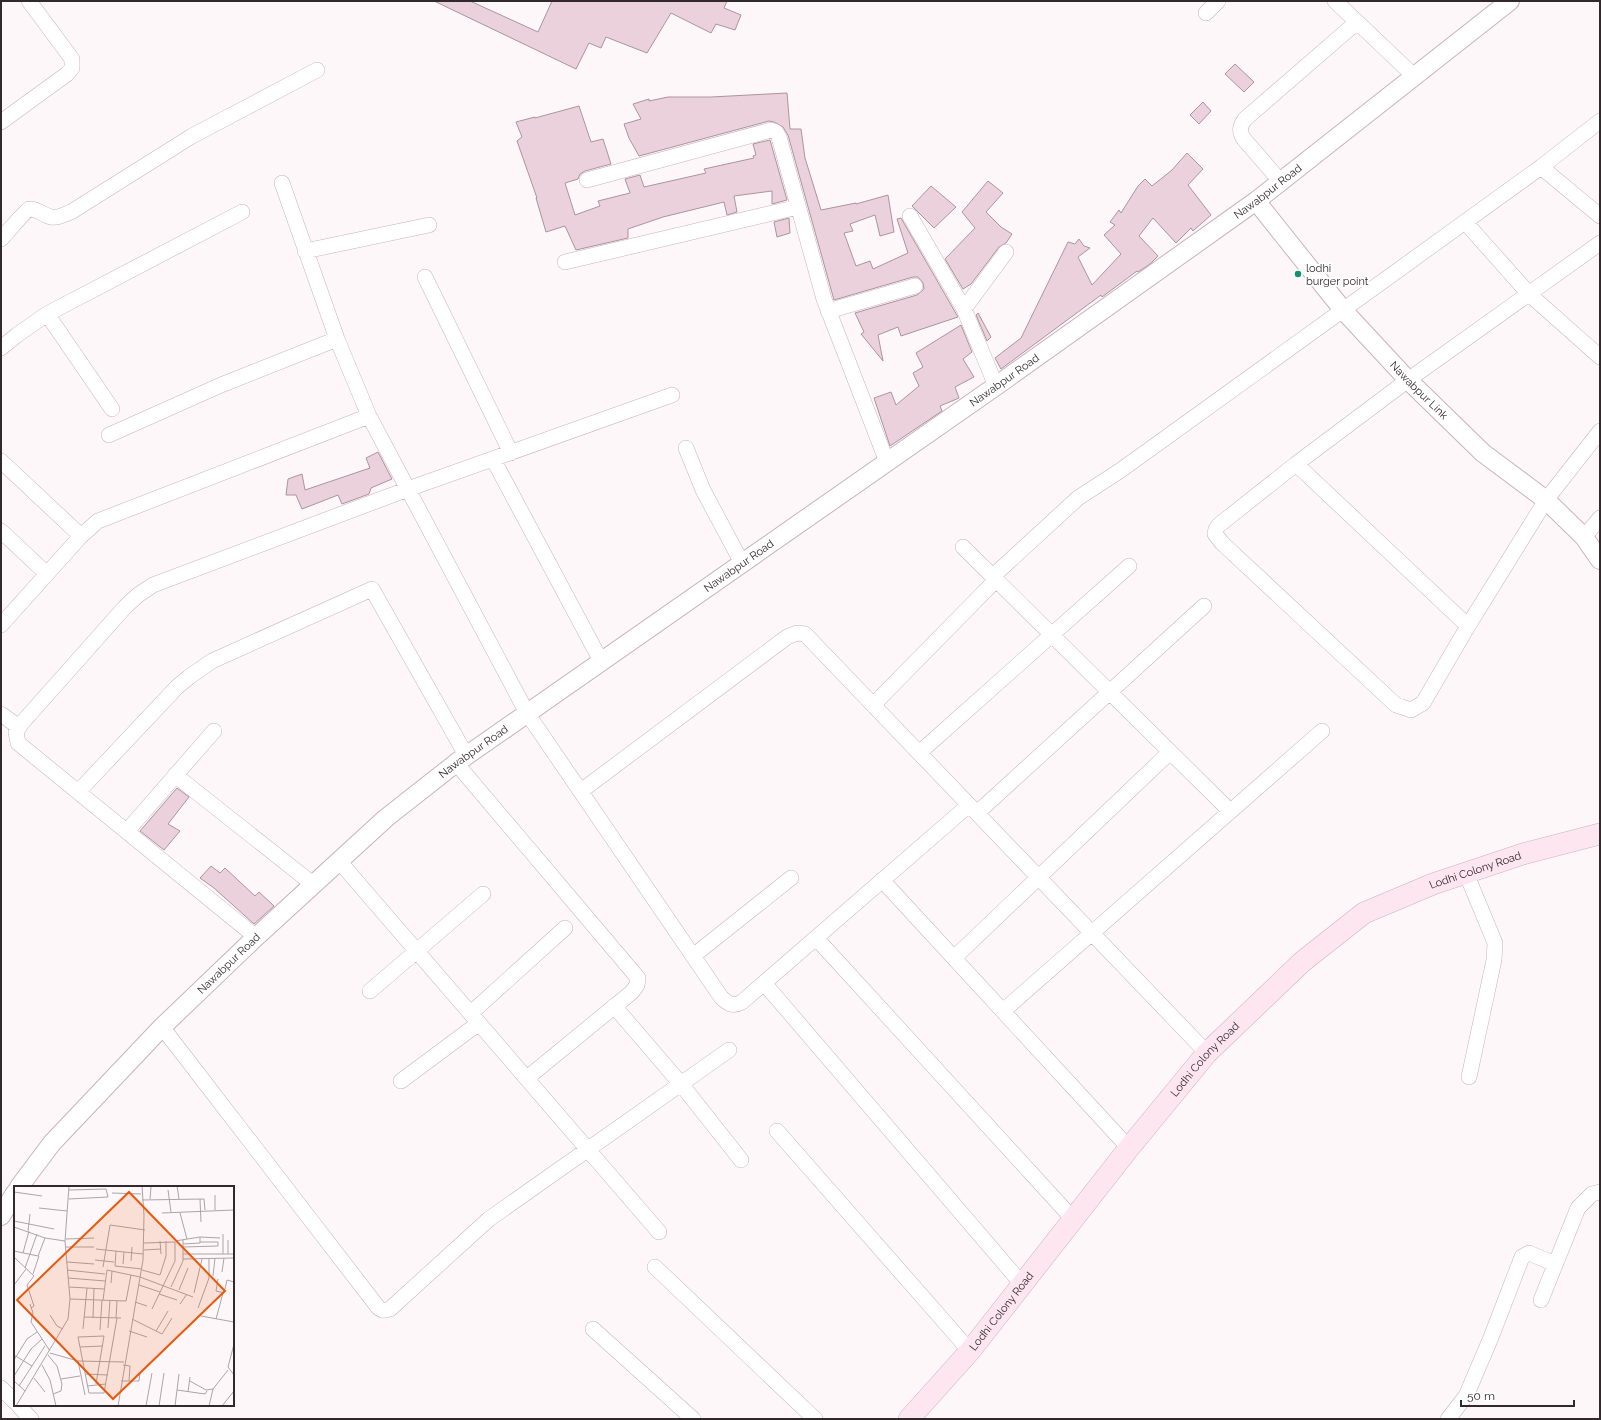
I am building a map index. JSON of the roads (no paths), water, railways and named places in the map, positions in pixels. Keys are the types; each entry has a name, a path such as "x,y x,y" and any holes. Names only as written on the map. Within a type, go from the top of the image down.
{"main road":[{"name":"Lodhi Colony Road","path":"909,1419 970,1351 1128,1148 1207,1053 1302,962 1364,913 1433,884 1526,853 1600,834"}],"street":[{"path":"1206,13 1218,1"},
{"path":"1334,1 1414,76"},
{"name":"Nawabpur Road","path":"20,1186 52,1143 162,1027 256,936 314,885 386,818 461,759 996,386 1256,201 1510,1"},
{"path":"1,122 67,74 72,68 72,59 33,2"},
{"path":"1281,182 1240,133 1240,128 1245,119 1357,22"},
{"path":"1,239 29,209 37,210 44,215 56,218 71,212 192,136 317,70"},
{"path":"873,705 994,578 1078,498 1121,470 1466,222 1541,167 1600,121"},
{"path":"587,180 771,130 776,132 779,137 828,311 887,462"},
{"path":"1541,167 1600,216"},
{"path":"282,183 337,339 369,416 527,713 721,997 732,1005 736,1006 742,1002 882,880 973,809 1110,692 1204,606"},
{"name":"Nawabpur Link","path":"1256,201 1343,310 1408,380 1483,453 1546,500 1584,537 1600,560"},
{"path":"565,262 798,206"},
{"path":"1,348 47,314 242,212"},
{"path":"910,216 964,309 996,386"},
{"path":"1466,222 1529,294 1600,357"},
{"path":"305,251 429,225"},
{"path":"1600,243 1408,380 1296,464 1219,525 1215,534 1222,543 1396,705 1411,710 1423,703 1468,626 1546,500 1600,431"},
{"path":"964,309 1006,252"},
{"path":"425,277 511,453"},
{"path":"828,311 915,286"},
{"path":"47,314 112,409"},
{"path":"109,435 221,385 337,339"},
{"path":"256,936 18,743 16,732 19,727 125,608 138,595 153,585 408,489 672,395"},
{"path":"1,625 81,536 98,522 369,416"},
{"path":"686,448 703,490 742,563"},
{"path":"493,459 601,661"},
{"path":"1,461 81,536"},
{"path":"1296,464 1468,626"},
{"path":"1584,537 1600,518"},
{"path":"1,531 47,574"},
{"path":"963,547 1230,811"},
{"path":"919,753 1128,566"},
{"path":"78,792 177,687 212,661 372,589 461,759 638,978 637,985 632,992 527,1078"},
{"path":"581,791 781,642 797,633 805,634 1207,1053"},
{"path":"1,714 19,727"},
{"path":"127,832 214,731"},
{"path":"1003,1011 1322,731"},
{"path":"954,958 1170,752"},
{"path":"175,775 314,885"},
{"path":"340,861 659,1232"},
{"path":"1466,873 1495,943 1494,960 1469,1077"},
{"path":"693,956 791,878"},
{"path":"882,880 1128,1148"},
{"path":"370,991 484,894"},
{"path":"401,1082 475,1018 565,928"},
{"path":"816,938 1073,1219"},
{"path":"764,983 1022,1284"},
{"path":"614,1006 681,1084 740,1160"},
{"path":"162,1027 380,1310 385,1311 390,1309 490,1219 729,1050"},
{"path":"777,1130 970,1351"},
{"path":"1541,1300 1578,1208 1592,1194 1600,1192"},
{"path":"1,1216 14,1195"},
{"path":"1448,1419 1466,1396 1490,1340 1522,1257 1528,1253 1555,1264"},
{"path":"655,1267 815,1419"},
{"path":"593,1329 693,1419"},
{"path":"1,1388 14,1401"},
{"path":"19,1406 31,1419"}],"place":[{"name":"lodhi burger point","path":"1298,274"}]}
